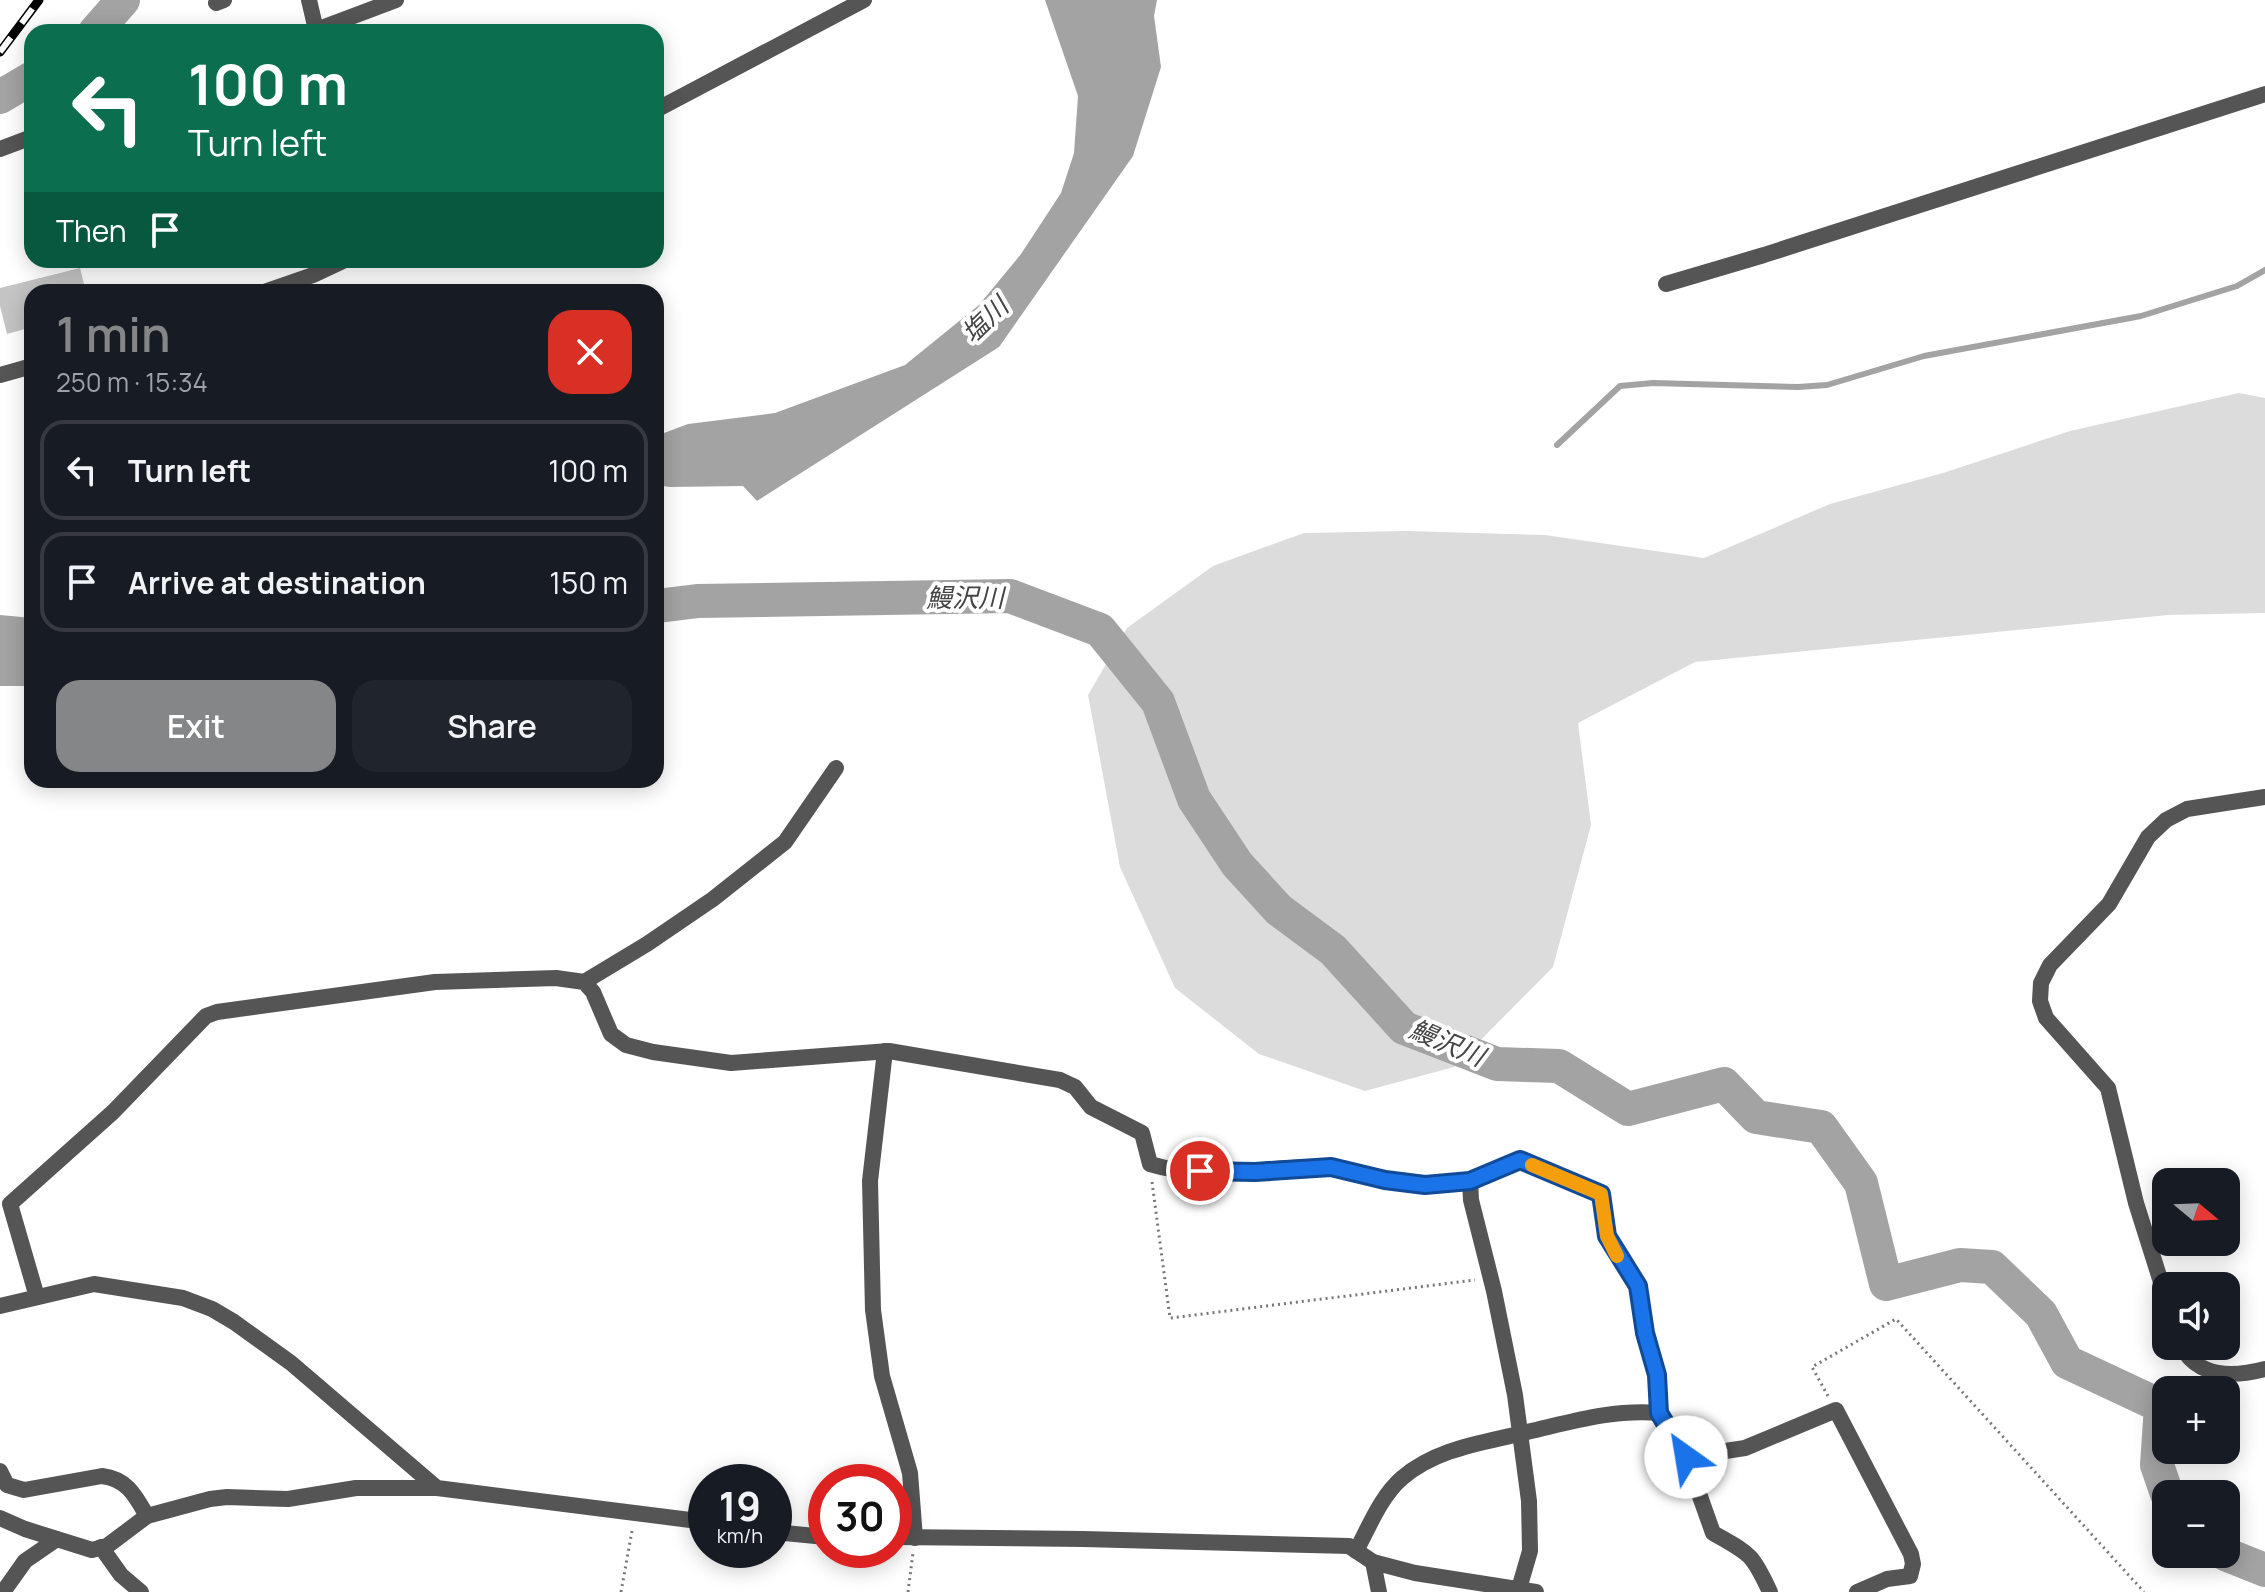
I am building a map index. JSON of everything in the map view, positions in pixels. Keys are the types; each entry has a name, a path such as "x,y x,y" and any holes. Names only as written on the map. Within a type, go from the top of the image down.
{"street":[{"path":"309,0 312,24"},
{"path":"332,24 396,0"},
{"path":"664,106 864,0"},
{"path":"1666,284 1779,251 2265,94"},
{"path":"0,149 24,140"},
{"path":"287,284 328,268"},
{"path":"0,375 24,368"},
{"path":"37,1297 10,1204 113,1112 206,1016 435,982 556,978 584,982 713,899 785,842 836,768"},
{"path":"2158,1272 2136,1203 2108,1088 2046,1018 2040,1001 2041,983 2050,965 2109,904 2148,837 2166,820 2187,809 2265,797"},
{"path":"584,982 593,992 611,1034 626,1045 653,1052 731,1063 885,1051 1060,1080 1075,1087 1091,1107 1142,1133 1150,1164 1172,1171 1255,1172 1331,1167 1385,1180 1425,1185 1470,1181 1520,1160 1601,1194 1607,1236 1638,1286 1645,1333 1657,1375 1659,1413 1686,1457 1713,1533 1747,1552 1756,1562 1770,1592"},
{"path":"885,1051 870,1181 873,1310 882,1376 910,1473 915,1538"},
{"path":"912,1538 1349,1546 1373,1562 1444,1578 1525,1591 1530,1551 1529,1501 1515,1395 1471,1200 1470,1181"},
{"path":"0,1306 94,1284 183,1298 212,1309 291,1363 437,1488"},
{"path":"2192,1360 2215,1373 2236,1376 2265,1369"},
{"path":"1686,1457 1745,1448 1836,1410 1911,1554 1913,1564 1909,1584 1887,1579 1857,1592"},
{"path":"1356,1551 1380,1506 1400,1480 1446,1452 1600,1415 1634,1411 1659,1413"},
{"path":"0,1471 7,1485 24,1490 102,1476 114,1478 132,1491 147,1516"},
{"path":"0,1518 92,1550 107,1546 147,1516 227,1497 288,1499 356,1488 437,1488 688,1519"},
{"path":"3,1592 25,1561 57,1539"},
{"path":"101,1547 121,1575 141,1592"},
{"path":"1373,1562 1379,1592"}],"path":[{"path":"1150,1164 1170,1318 1491,1278"},
{"path":"1836,1410 1812,1367 1896,1319 2144,1592"},
{"path":"621,1592 636,1511"},
{"path":"908,1592 915,1538"}],"shaded area":[{"path":"2239,393 2265,398 2265,613 2168,615 1695,662 1578,723 1591,825 1553,967 1454,1067 1365,1091 1259,1054 1175,988 1120,867 1088,695 1127,628 1213,566 1304,533 1407,531 1545,535 1704,558 1830,504 1943,473 2070,431"}],"water":[{"name":"塩川","path":"1045,0 1157,0 1154,16 1161,67 1133,156 999,347 757,501 743,486 664,486 664,433 688,424 775,413 905,365 979,305 1021,254 1061,193 1074,153 1078,96"},
{"path":"0,615 24,617 24,686 0,686"}],"building":[{"path":"80,268 84,284 24,284 24,329 7,334 0,306 0,288"}],"waterway":[{"path":"102,24 123,0"},
{"path":"0,97 24,83"},
{"path":"1557,445 1620,386 1653,383 1827,385 1924,356 2141,316 2237,286 2265,270"},
{"name":"鰻沢川","path":"664,605 697,601 1010,596 1100,630 1158,702 1194,799 1237,864 1279,910 1333,950 1404,1028 1497,1064 1559,1066 1628,1109 1724,1084 1756,1117 1821,1127 1861,1183 1886,1284 1960,1265 1992,1267 2041,1314 2067,1362 2161,1406 2157,1465 2162,1480"},
{"name":"鰻沢川","path":"2240,1560 2265,1570"}],"railway":[{"path":"0,52 39,0"}],"slow traffic":[{"path":"1532,1165 1601,1194 1607,1236 1617,1256"}],"route":[{"path":"1200,1171 1255,1172 1331,1167 1385,1180 1425,1185 1470,1181 1520,1160 1601,1194 1607,1236 1638,1286 1645,1333 1657,1375 1659,1413 1686,1457"}]}
